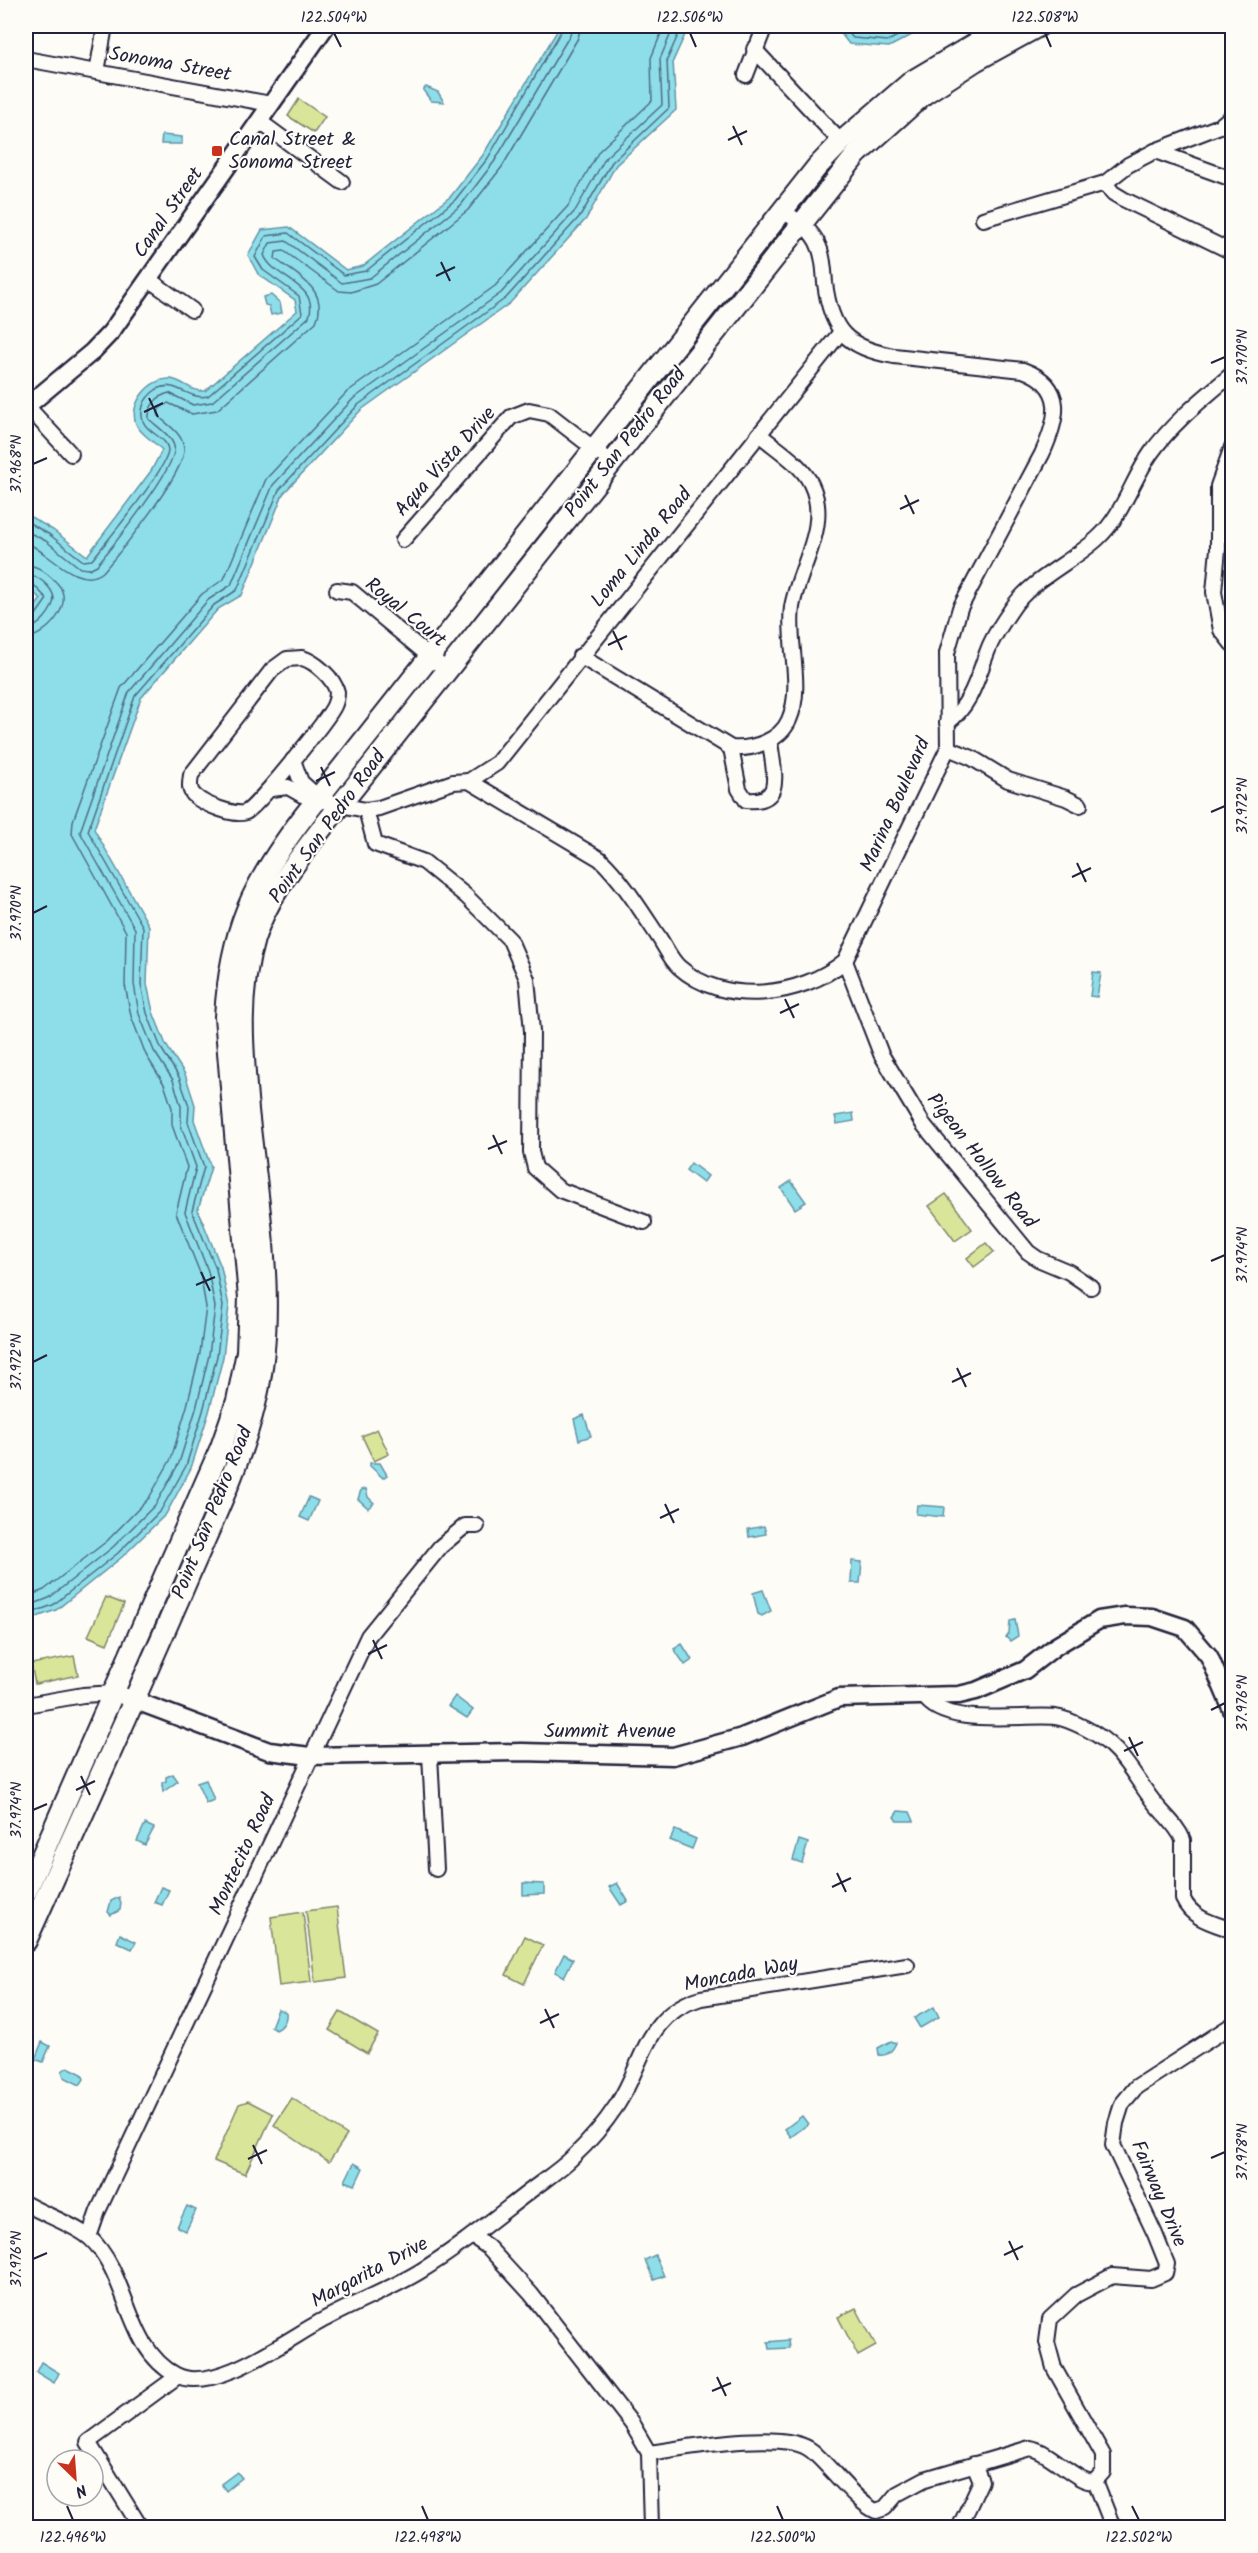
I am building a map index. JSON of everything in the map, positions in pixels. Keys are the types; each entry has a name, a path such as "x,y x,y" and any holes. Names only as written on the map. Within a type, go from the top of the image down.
{"main road":[{"name":"Point San Pedro Road","path":"26,1892 221,1447 237,1401 247,1352 249,1299 226,1050 227,984 239,927 260,879 319,798 429,657 817,167 841,142 912,81 1005,26"},
{"name":"Point San Pedro Road","path":"26,1941 135,1700 241,1454 256,1399 265,1347 266,1293 242,1042 244,986 248,966 255,937 270,904 285,878 340,805 857,154 924,94 975,61 1039,26"}],"street":[{"path":"97,72 105,26"},
{"name":"Canal Street","path":"26,406 99,345 326,26"},
{"path":"746,75 754,49 765,26"},
{"path":"754,49 841,142"},
{"name":"Sonoma Street","path":"26,59 271,104"},
{"path":"983,219 1105,183 1128,165 1220,126 1233,116"},
{"path":"259,121 342,182"},
{"path":"1155,152 1233,179"},
{"path":"1105,183 1113,193 1124,199 1233,252"},
{"path":"783,211 801,223 819,246 827,300 840,333"},
{"path":"148,279 192,310"},
{"name":"Loma Linda Road","path":"469,781 497,763 840,333"},
{"name":"Marina Boulevard","path":"840,333 853,344 873,353 1023,370 1038,375 1055,398 1056,413 1052,432 960,608 947,653 948,748 845,961"},
{"path":"947,723 960,713 972,696 989,646 1012,608 1040,582 1099,537 1118,513 1150,454 1168,432 1233,374"},
{"path":"26,406 71,454"},
{"name":"Aqua Vista Drive","path":"403,540 511,417 529,410 549,414 611,462"},
{"path":"580,657 731,748 743,749 770,740 789,722 795,702 792,607 816,531 818,507 811,483 796,465 759,434"},
{"path":"1233,447 1218,486 1218,549 1214,592 1221,630 1233,644"},
{"name":"Royal Court","path":"338,590 352,592 446,670"},
{"path":"302,658 309,660 332,681 337,693 334,706 293,760 257,805 244,813 225,811 195,796 189,787 191,775 272,670 287,660 302,658"},
{"path":"731,748 739,789 746,800 761,801 770,796 774,789 770,740"},
{"path":"948,748 972,758 1008,780 1066,798 1080,805"},
{"path":"293,760 301,782 319,798"},
{"path":"271,789 288,787 302,795 366,810 379,808 453,782 469,781 600,859 615,873 673,960 706,984 719,989 759,994 804,984 825,975 845,961"},
{"path":"366,810 375,844 424,862 466,896 510,940 527,979 533,1043 531,1152 535,1168 560,1190 644,1222"},
{"name":"Pigeon Hollow Road","path":"845,961 881,1054 923,1124 1028,1252 1038,1259 1069,1272 1091,1287"},
{"name":"Montecito Road","path":"89,2237 98,2211 368,1636 440,1547 465,1526 477,1526"},
{"name":"Summit Avenue","path":"26,1705 83,1695 114,1693 269,1751 310,1756 522,1752 673,1756 742,1737 839,1698 959,1695 976,1691 1024,1670 1056,1646 1100,1620 1125,1616 1152,1617 1185,1628 1209,1656 1233,1710"},
{"path":"924,1696 929,1705 951,1714 999,1718 1058,1717 1085,1728 1113,1746 1151,1799 1180,1833 1183,1840 1183,1899 1187,1908 1193,1915 1233,1930"},
{"path":"430,1755 436,1869"},
{"name":"Moncada Way","path":"472,2236 573,2157 617,2105 654,2031 666,2015 683,2004 701,1998 907,1965"},
{"name":"Fairway Drive","path":"1095,2481 1103,2472 1103,2455 1054,2368 1047,2342 1050,2319 1076,2295 1112,2276 1151,2279 1166,2273 1167,2264 1155,2234 1113,2145 1116,2123 1122,2104 1136,2087 1233,2025"},
{"path":"26,2204 89,2237 110,2264 141,2336 154,2360 178,2376 88,2442 141,2528"},
{"path":"472,2236 488,2247 531,2294 632,2424 649,2453 651,2528"},
{"name":"Margarita Drive","path":"178,2376 201,2379 232,2371 325,2319 417,2272 472,2236"},
{"path":"649,2453 709,2444 763,2441 796,2443 810,2449 876,2511 885,2508 897,2494 925,2479 1030,2448 1042,2450 1085,2482 1095,2481 1111,2522 1117,2528"},
{"path":"959,2528 981,2481 974,2464"}],"green space":[{"path":"299,99 325,117 314,133 288,116"},
{"path":"946,1194 972,1229 955,1241 929,1206"},
{"path":"986,1243 994,1252 974,1267 967,1258"},
{"path":"377,1429 389,1454 374,1461 362,1436"},
{"path":"106,1597 124,1604 107,1644 88,1636"},
{"path":"74,1656 78,1675 35,1684 31,1664"},
{"path":"337,1907 346,1978 315,1982 306,1911"},
{"path":"303,1912 311,1982 279,1986 271,1917"},
{"path":"525,1936 543,1945 524,1984 506,1975"},
{"path":"340,2012 378,2034 367,2053 329,2030"},
{"path":"292,2098 347,2135 329,2162 274,2125"},
{"path":"248,2101 273,2114 245,2174 214,2161 239,2104"},
{"path":"856,2308 876,2346 858,2356 838,2317"}],"water":[{"path":"560,26 689,26 673,61 676,110 616,165 586,219 510,303 361,410 283,494 242,595 218,609 141,698 94,829 149,926 147,984 153,1012 166,1045 185,1074 195,1105 194,1120 211,1167 198,1210 221,1267 229,1306 223,1357 209,1412 191,1468 166,1514 122,1557 56,1610 26,1621 26,618 41,599 26,586 26,514 53,530 87,556 151,471 162,450 136,424 135,408 143,393 156,382 171,379 196,390 205,391 297,311 295,300 258,274 248,255 262,230 289,227 346,270 363,266 451,196 483,155"},
{"path":"835,26 929,26 889,47 849,44"},
{"path":"426,87 438,92 444,102 431,101 423,90"},
{"path":"162,135 182,137 182,144 161,144"},
{"path":"271,295 280,303 282,313 271,315 269,306 265,305 263,297"},
{"path":"1093,972 1101,973 1097,997 1090,996"},
{"path":"853,1113 854,1121 837,1124 835,1116"},
{"path":"691,1163 708,1176 703,1183 686,1170"},
{"path":"791,1181 806,1202 795,1209 781,1188"},
{"path":"584,1415 591,1436 579,1440 574,1419"},
{"path":"370,1463 380,1463 387,1475 383,1478 370,1466"},
{"path":"366,1489 368,1497 374,1503 368,1508 358,1499 361,1490"},
{"path":"309,1497 318,1501 309,1521 300,1517"},
{"path":"917,1505 944,1507 943,1517 916,1514"},
{"path":"764,1526 766,1534 749,1537 748,1529"},
{"path":"852,1561 862,1562 860,1583 851,1583"},
{"path":"763,1590 771,1611 762,1616 758,1614 753,1593"},
{"path":"1015,1620 1018,1636 1010,1641 1006,1637 1009,1633 1010,1621"},
{"path":"682,1644 692,1660 685,1665 674,1649"},
{"path":"455,1696 473,1710 467,1718 448,1706"},
{"path":"173,1774 178,1781 163,1792 162,1783 166,1781 166,1777"},
{"path":"206,1780 214,1800 206,1803 197,1783"},
{"path":"898,1811 910,1812 914,1821 897,1821 894,1817"},
{"path":"145,1824 154,1828 145,1845 137,1841"},
{"path":"675,1830 696,1839 692,1849 670,1840"},
{"path":"799,1840 808,1843 802,1863 793,1860"},
{"path":"523,1883 544,1884 544,1894 523,1895"},
{"path":"617,1883 628,1901 621,1905 609,1887"},
{"path":"161,1887 169,1890 162,1905 154,1902"},
{"path":"119,1897 120,1910 111,1915 108,1912 111,1901"},
{"path":"120,1934 136,1942 132,1949 117,1942"},
{"path":"564,1954 573,1959 564,1977 555,1972"},
{"path":"934,2007 939,2017 920,2028 914,2018"},
{"path":"278,2009 286,2012 286,2015 283,2025 276,2030 271,2027"},
{"path":"891,2041 896,2043 891,2050 885,2055 879,2055 878,2048"},
{"path":"42,2042 50,2046 43,2062 35,2059"},
{"path":"68,2067 82,2074 84,2079 80,2085 64,2077 62,2071"},
{"path":"802,2116 808,2124 791,2137 785,2129"},
{"path":"354,2163 363,2168 355,2185 345,2181"},
{"path":"187,2206 196,2210 186,2231 177,2227"},
{"path":"655,2255 664,2276 654,2280 645,2260"},
{"path":"788,2340 789,2348 769,2349 768,2342"},
{"path":"41,2362 59,2373 54,2383 36,2372"},
{"path":"237,2472 242,2478 226,2491 221,2484"}],"place":[{"name":"Canal Street & Sonoma Street","path":"217,151"}]}
